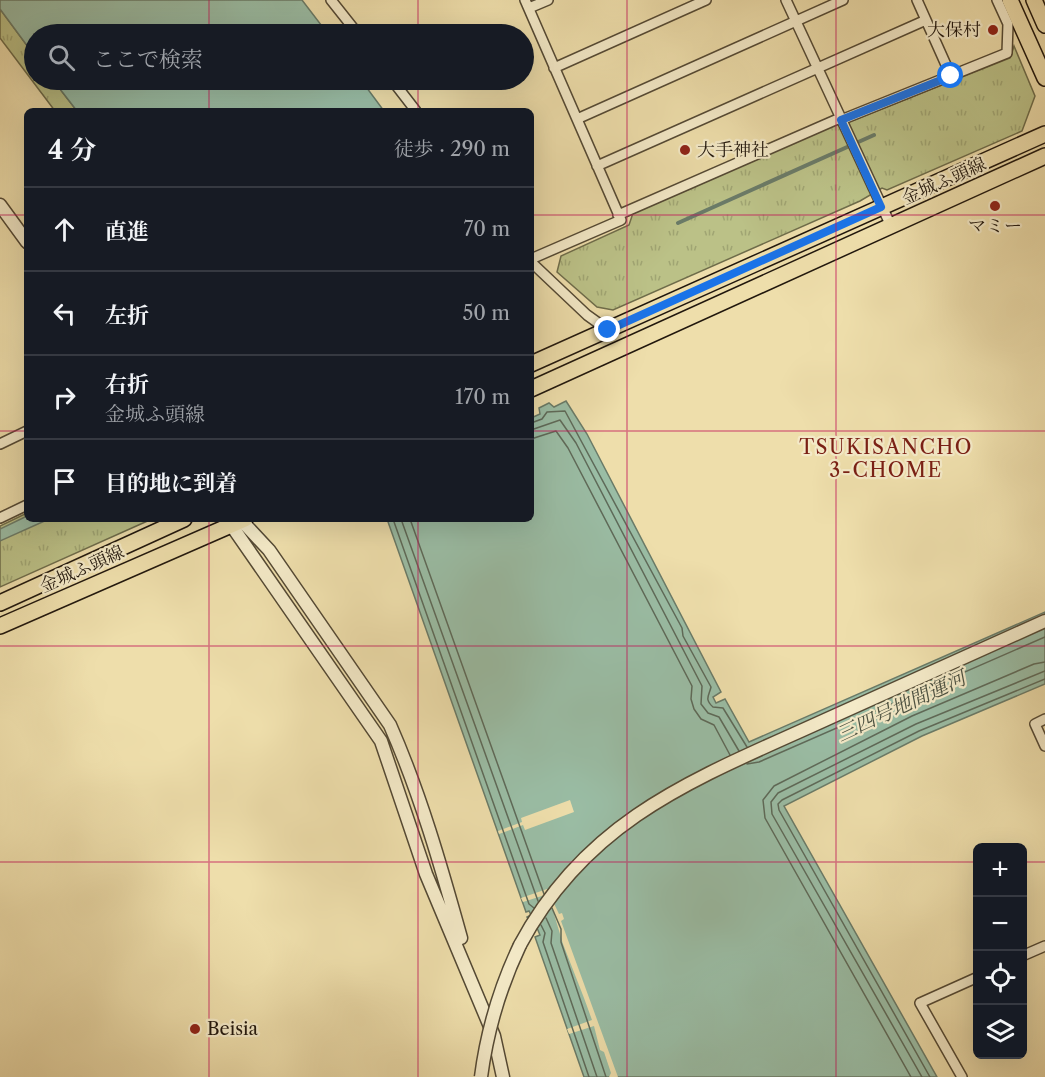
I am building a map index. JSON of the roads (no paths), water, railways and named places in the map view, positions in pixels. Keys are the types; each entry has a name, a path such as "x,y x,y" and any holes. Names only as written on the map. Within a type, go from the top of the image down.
{"main road":[{"path":"1010,0 1045,78"},
{"path":"1034,0 1045,25"},
{"name":"金城ふ頭線","path":"534,363 1045,134"},
{"name":"金城ふ頭線","path":"534,388 1045,156"},
{"name":"金城ふ頭線","path":"0,603 177,522"},
{"name":"金城ふ頭線","path":"0,626 235,522"}],"street":[{"path":"331,0 350,24"},
{"path":"534,259 621,220 527,4 548,0"},
{"path":"554,68 706,0"},
{"path":"786,0 891,226"},
{"path":"577,119 843,0"},
{"path":"917,0 951,76"},
{"path":"618,215 841,119 1007,53 1008,24 997,0"},
{"path":"597,166 926,20"},
{"path":"400,90 414,108"},
{"path":"0,206 24,238"},
{"path":"534,263 587,315 608,330"},
{"path":"0,444 24,432"},
{"path":"0,518 24,506"},
{"path":"238,522 269,550 390,725 402,753 442,871 471,977 494,1036 502,1077"},
{"path":"481,1077 496,1004 508,971 530,926 560,884 610,833 662,797 708,774 1045,621"},
{"path":"1045,719 1035,724 1045,746"},
{"path":"1027,954 1045,946"},
{"path":"962,1077 920,1003 973,979"}],"water":[{"path":"0,0 302,0 320,24 24,24 24,41 0,9"},
{"path":"61,90 368,90 382,108 75,108"},
{"name":"三四号地間運河","path":"566,401 587,434 721,692 713,697 716,703 725,699 749,742 1045,612 1045,684 922,736 784,806 937,1077 584,1077 535,937 540,935 537,928 533,929 527,917 531,915 529,911 526,912 388,522 534,522 534,417 540,414 539,408 549,403 554,407"},
{"path":"24,517 24,522 42,522 0,541 0,529"}],"waterway":[{"path":"678,223 874,135"}],"place":[{"name":"大保村","path":"993,30"},
{"name":"大手神社","path":"685,150"},
{"name":"マミー","path":"995,206"},
{"name":"Beisia","path":"195,1029"}],"district":[{"name":"TSUKISANCHO 3-CHOME","path":"886,458"}]}
